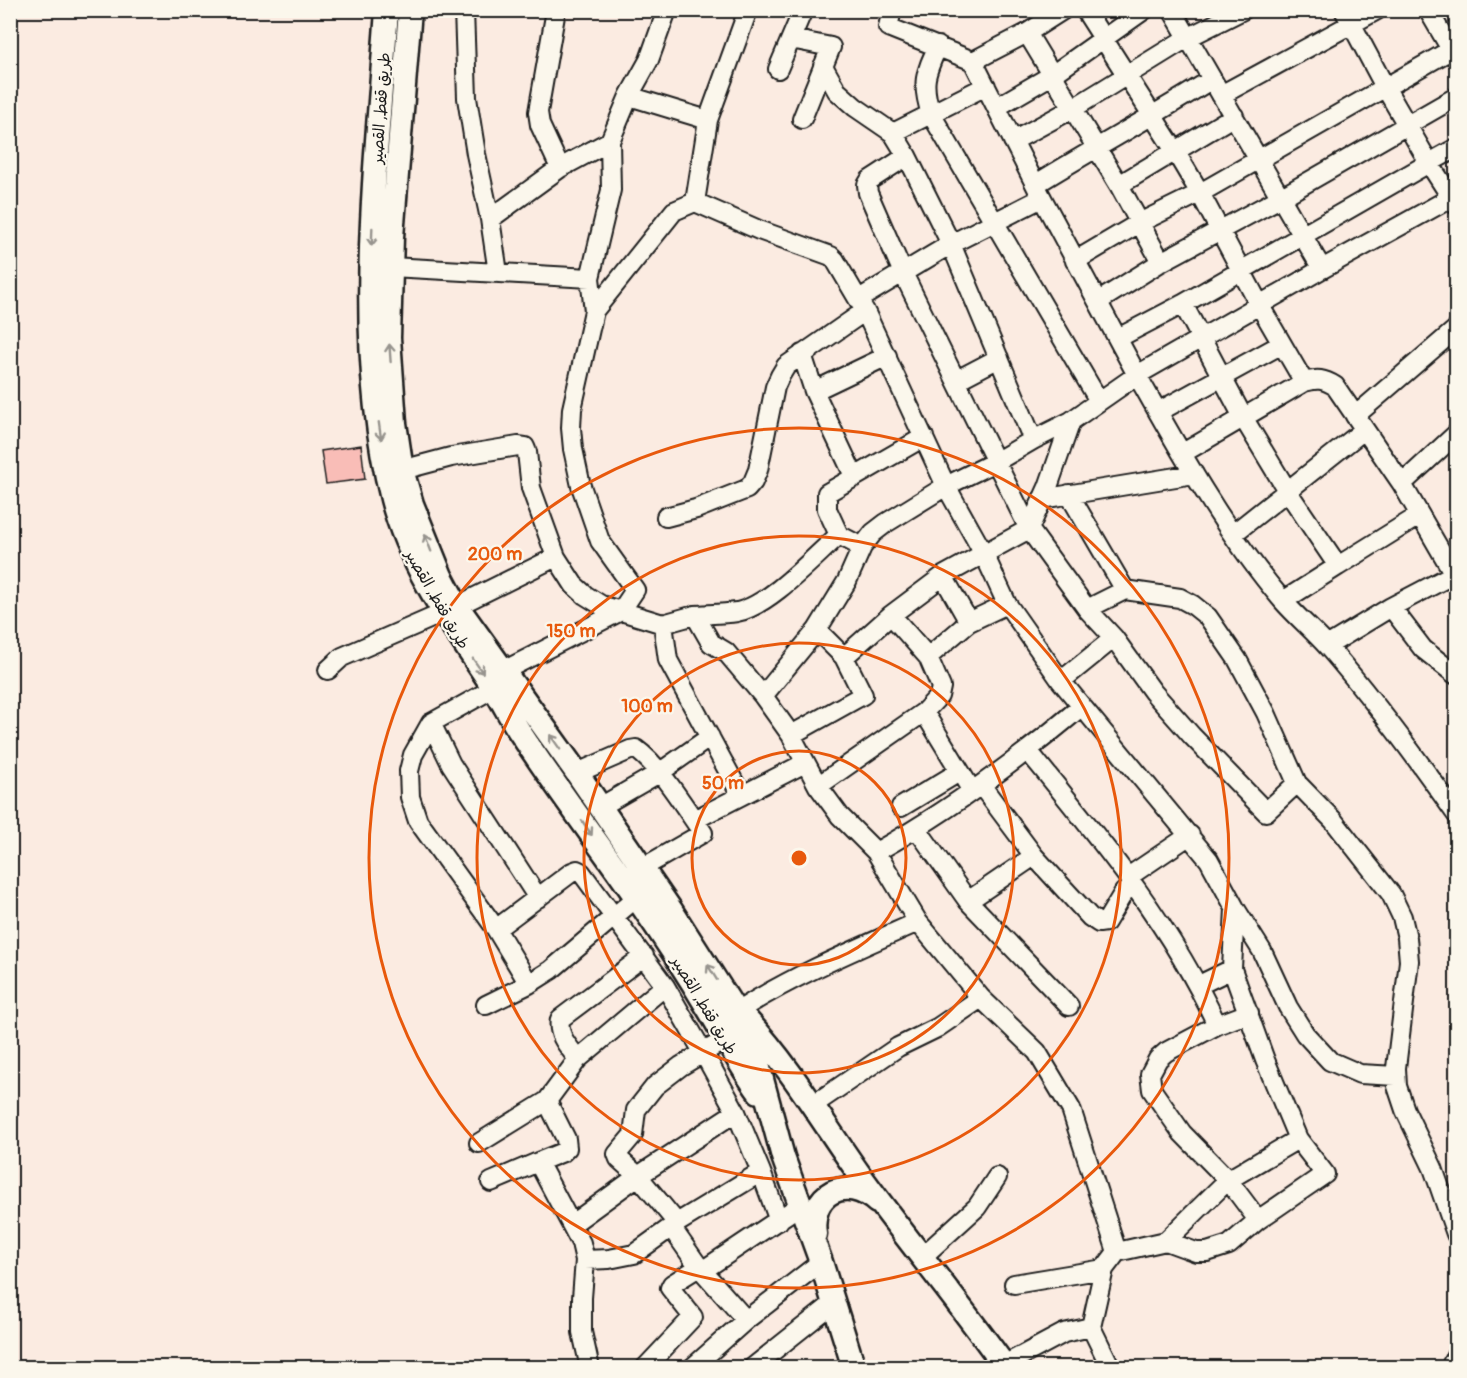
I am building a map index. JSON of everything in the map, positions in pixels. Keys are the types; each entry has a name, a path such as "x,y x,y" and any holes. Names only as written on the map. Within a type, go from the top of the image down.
{"main road":[{"name":"طريق قفط, القصير","path":"387,10 385,196 391,267 389,338 395,423 402,470 412,504 441,576 450,609"},
{"name":"طريق قفط, القصير","path":"410,10 385,196 372,240 371,314 373,374 386,473 409,552 499,680 577,773 735,1007 767,1043 813,1105 865,1182 1005,1366"},
{"name":"طريق قفط, القصير","path":"499,680 519,731 636,898 745,1072 767,1102"},
{"name":"طريق قفط, القصير","path":"735,1007 756,1057 783,1157 802,1204 854,1368"},
{"path":"819,1256 814,1212 822,1199 836,1190 851,1188 867,1193 889,1213"}],"street":[{"path":"464,10 467,98 498,273"},
{"path":"556,10 538,112 540,125 560,168"},
{"path":"529,984 496,929 418,821 410,797 409,771 413,756 431,723 499,680 621,611 635,588 600,541 581,486 571,428 572,409 594,311 590,278 611,190 610,141 629,96 649,60 667,10"},
{"path":"696,202 708,120 748,10"},
{"path":"778,69 803,10"},
{"path":"892,10 888,27 973,61 1137,375 1194,474 1233,534 1283,601 1327,646 1378,709 1456,814"},
{"path":"973,61 1028,33 1063,10"},
{"path":"1085,10 1154,116 1200,193 1240,271 1305,382"},
{"path":"997,107 1052,75 1144,10"},
{"path":"1172,10 1322,269"},
{"path":"1013,141 1072,109 1187,38 1243,10"},
{"path":"1221,95 1347,17 1377,10"},
{"path":"1076,261 1141,222 1200,193 1385,87 1455,52 1434,12"},
{"path":"763,696 817,630 847,581 862,547 873,533 886,523 946,486 1071,421 1137,375 1322,269 1455,199 1429,164 1347,17"},
{"path":"1028,33 1141,222 1161,262"},
{"path":"790,39 831,47 802,119"},
{"path":"938,46 927,69 925,80 925,95 931,114 1099,401"},
{"path":"823,66 837,91 855,107 893,133 907,156 951,244 1033,440"},
{"path":"666,517 696,509 747,489 758,470 775,387 780,375 786,366 862,305 903,273 951,244 994,223 1095,148 1154,116 1212,79"},
{"path":"893,133 986,86"},
{"path":"629,96 708,120"},
{"path":"1098,301 1161,262 1280,198 1456,98"},
{"path":"1119,185 1234,116"},
{"path":"490,219 560,168 610,141"},
{"path":"1118,338 1183,304 1456,148"},
{"path":"907,156 870,180 867,185 868,193 903,273 1029,528 1087,609 1114,638 1153,692 1266,812 1297,783"},
{"path":"594,311 674,211 696,202 759,230 831,256 862,305 946,486 984,554 1007,604 1061,681 1209,860 1262,951 1288,1007 1305,1034 1330,1061 1360,1074 1396,1076"},
{"path":"391,267 590,278"},
{"path":"1183,304 1244,419 1288,492 1338,566"},
{"path":"1233,534 1288,492 1456,329"},
{"path":"1158,412 1282,344"},
{"path":"802,354 814,391 854,476"},
{"path":"814,391 887,356"},
{"path":"957,380 999,358"},
{"path":"1183,453 1305,382 1315,379 1326,380 1335,386 1402,484 1455,574 1391,607 1327,646"},
{"path":"844,657 891,615 943,576 1029,528 1071,421"},
{"path":"1402,484 1456,434"},
{"path":"862,547 839,536 827,509 828,493 924,437"},
{"path":"402,470 451,457 518,446 525,447 531,489 556,557 574,585 585,595 601,604 663,624 694,615 739,611 756,604 772,594 839,536"},
{"path":"1042,499 1194,474"},
{"path":"1069,494 1125,590"},
{"path":"1283,601 1420,515"},
{"path":"328,670 342,657 450,609 556,557"},
{"path":"943,576 969,622"},
{"path":"1087,609 1125,590 1180,598 1208,616 1237,659 1266,713 1297,783 1333,820 1391,894 1402,917 1409,961 1396,1068 1397,1086 1405,1110 1433,1168 1456,1234"},
{"path":"928,657 969,622 1007,604"},
{"path":"1391,607 1423,649 1456,675"},
{"path":"694,615 711,643 726,652 763,696 791,735 818,786 840,816 876,852 918,922 981,998 1037,1052 1071,1108 1118,1252"},
{"path":"818,786 924,712 940,692 941,687 928,657 891,615"},
{"path":"663,624 668,660 741,795"},
{"path":"791,735 863,695 844,657 817,630"},
{"path":"1061,681 1114,638"},
{"path":"876,852 917,829 1029,752 1082,706"},
{"path":"924,712 959,772 976,788 1076,904 1099,923 1106,922 1131,882 1190,835"},
{"path":"431,723 451,764 538,898"},
{"path":"600,807 659,773 710,737"},
{"path":"577,773 636,749 659,773 703,833 642,868"},
{"path":"1029,752 1131,882 1165,931 1199,985 1217,1025"},
{"path":"694,820 805,763"},
{"path":"901,807 959,772"},
{"path":"917,829 968,901 1069,1006"},
{"path":"968,901 1034,856"},
{"path":"496,929 577,870 586,877 665,986 703,1052 736,1112 779,1221"},
{"path":"486,1005 529,984 551,970 636,898"},
{"path":"1166,1241 1196,1252 1207,1252 1229,1245 1258,1220 1325,1174 1298,1139 1265,1060 1232,969 1235,908"},
{"path":"735,1007 918,922"},
{"path":"578,1059 561,1035 560,1019 644,956"},
{"path":"1199,985 1232,969"},
{"path":"479,1143 547,1101 578,1059 665,986"},
{"path":"813,1105 898,1047 936,1028 981,998"},
{"path":"1249,1013 1217,1025 1166,1052 1158,1059 1150,1074 1152,1090 1182,1133 1228,1180 1258,1220"},
{"path":"726,1039 703,1052 655,1086 636,1110 633,1135 617,1154 619,1159 638,1176 674,1225 701,1269 746,1320"},
{"path":"491,1182 563,1152 567,1148 566,1139 547,1101"},
{"path":"572,1224 638,1176 736,1112"},
{"path":"1111,1368 1090,1327 1104,1269 1118,1252 1166,1241 1228,1180 1298,1139"},
{"path":"538,1162 581,1243 585,1260 582,1332 594,1366"},
{"path":"585,1260 609,1259 634,1254 674,1225 761,1172"},
{"path":"922,1257 977,1208 997,1177"},
{"path":"645,1368 693,1317 670,1288 672,1284 779,1221 802,1204"},
{"path":"692,1368 819,1256"},
{"path":"1014,1284 1104,1269"},
{"path":"752,1368 834,1302"},
{"path":"1005,1366 1064,1333 1090,1327"},
{"path":"1450,1368 1456,1355"}],"building":[{"path":"361,445 365,479 326,484 321,451"}]}
